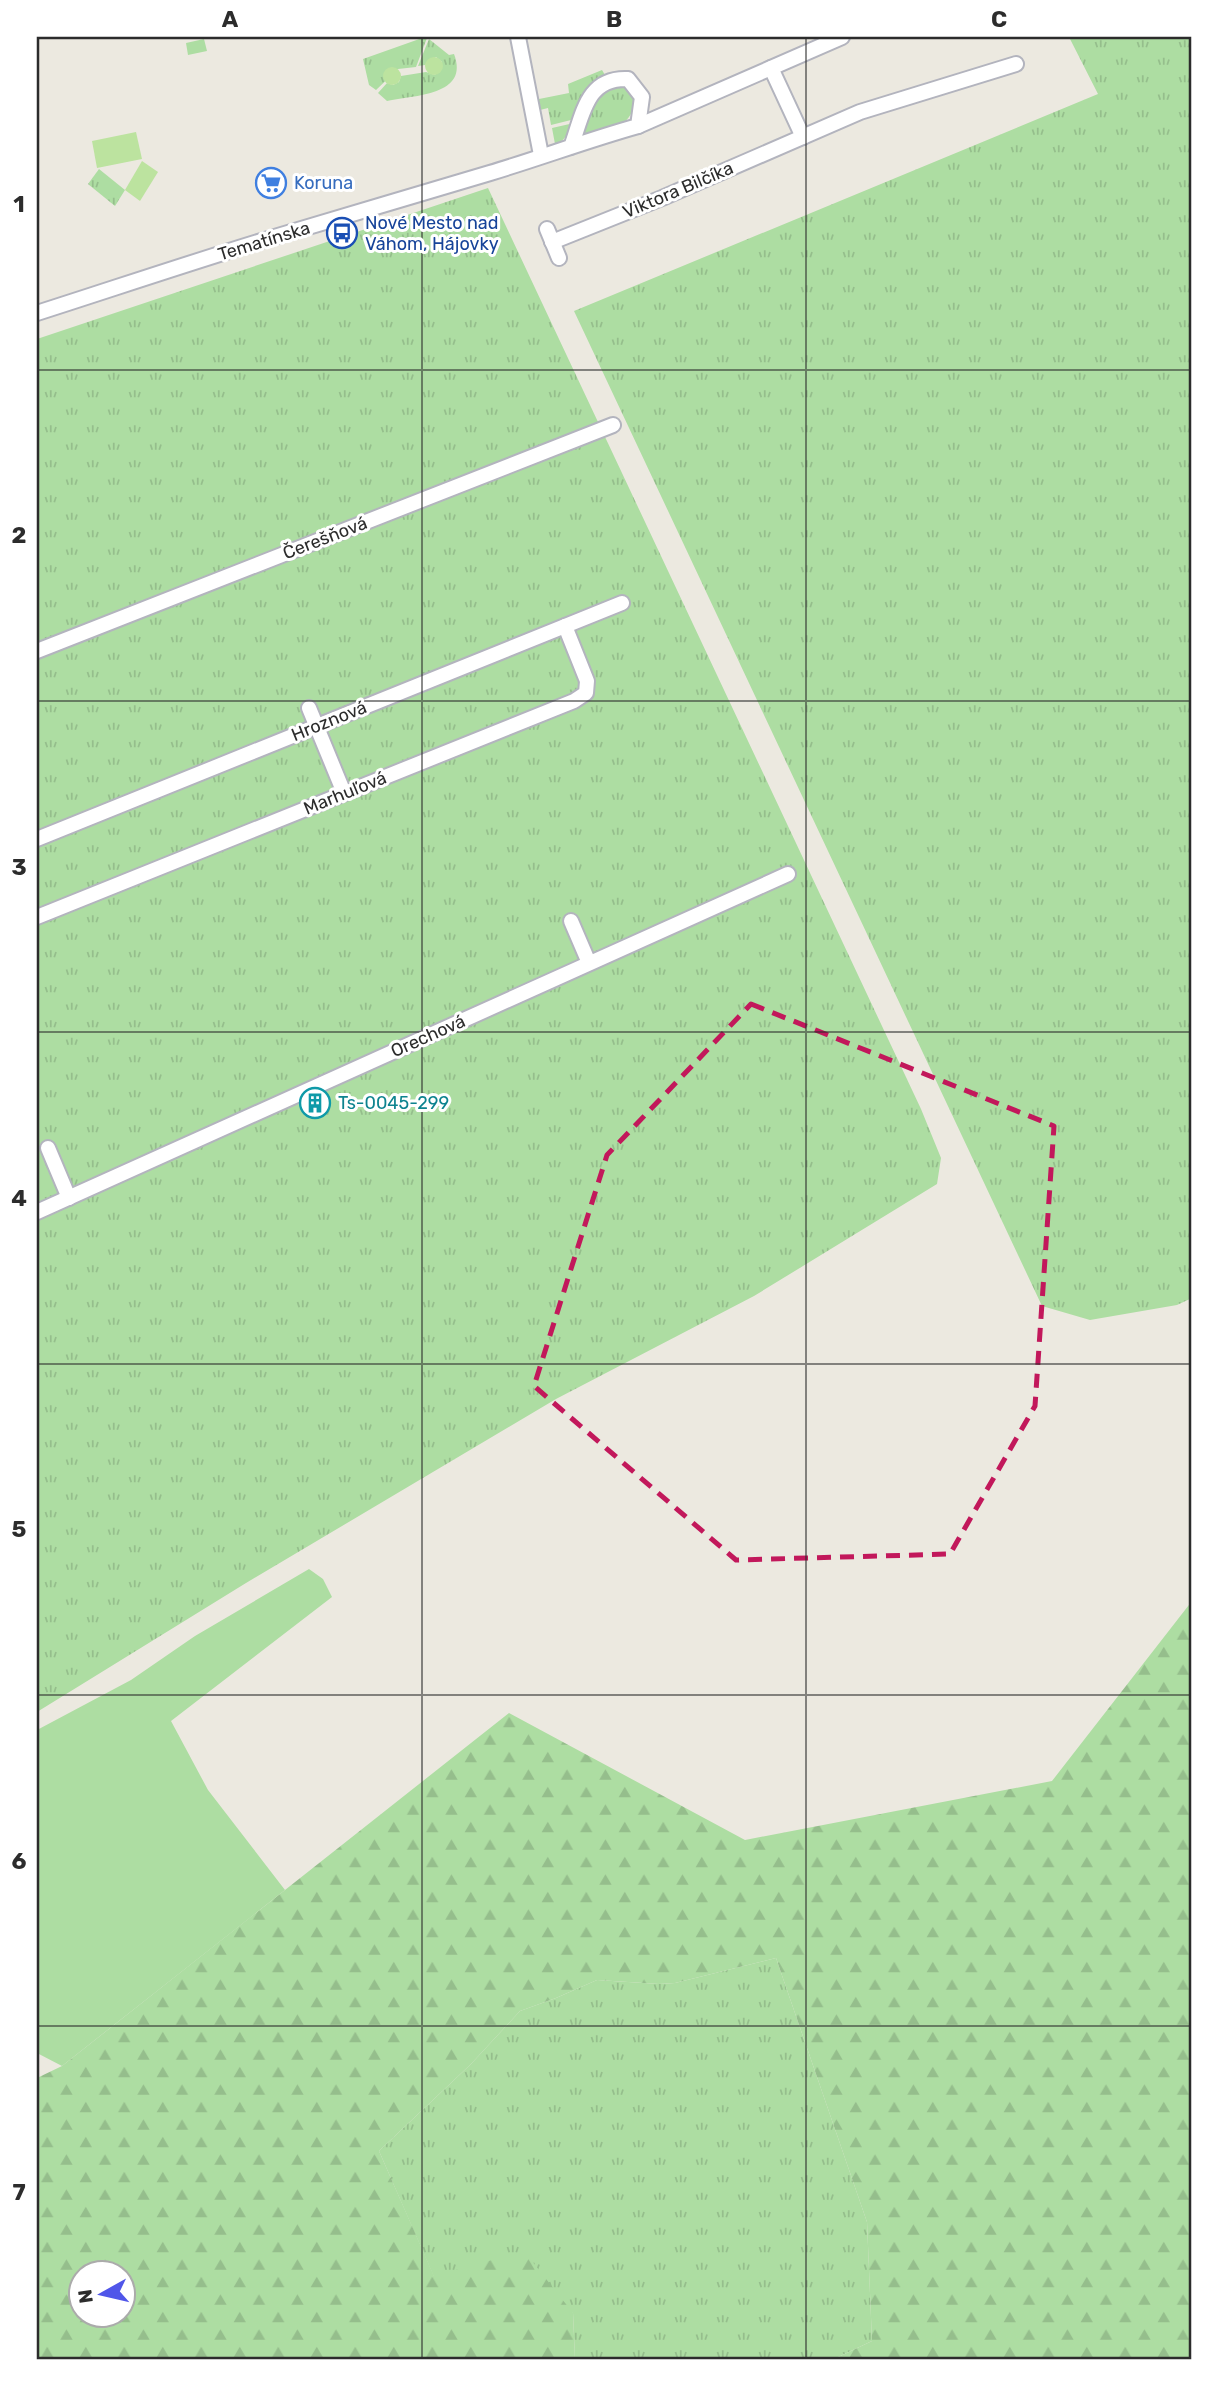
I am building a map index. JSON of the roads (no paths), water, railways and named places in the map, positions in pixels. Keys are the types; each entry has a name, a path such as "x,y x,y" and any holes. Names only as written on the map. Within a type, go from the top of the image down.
{"street":[{"path":"518,37 541,155"},
{"name":"Tematínska","path":"37,313 638,126 842,37"},
{"name":"Viktora Bilčíka","path":"559,258 550,236 662,198 860,112 1016,64"},
{"path":"771,68 803,137"},
{"path":"571,147 588,100 599,85 613,78 628,79 642,97 638,126"},
{"name":"Čerešňová","path":"37,650 613,425"},
{"name":"Hroznová","path":"37,839 622,603"},
{"name":"Marhuľová","path":"37,917 573,701 586,693 587,681 565,626"},
{"path":"309,708 344,793"},
{"name":"Orechová","path":"37,1212 788,874"},
{"path":"570,921 589,963"},
{"path":"48,1148 69,1198"}],"place":[{"name":"Koruna","path":"271,183"},
{"name":"Nové Mesto nad Váhom, Hájovky","path":"342,233"},
{"name":"Ts-0045-299","path":"315,1103"}]}
